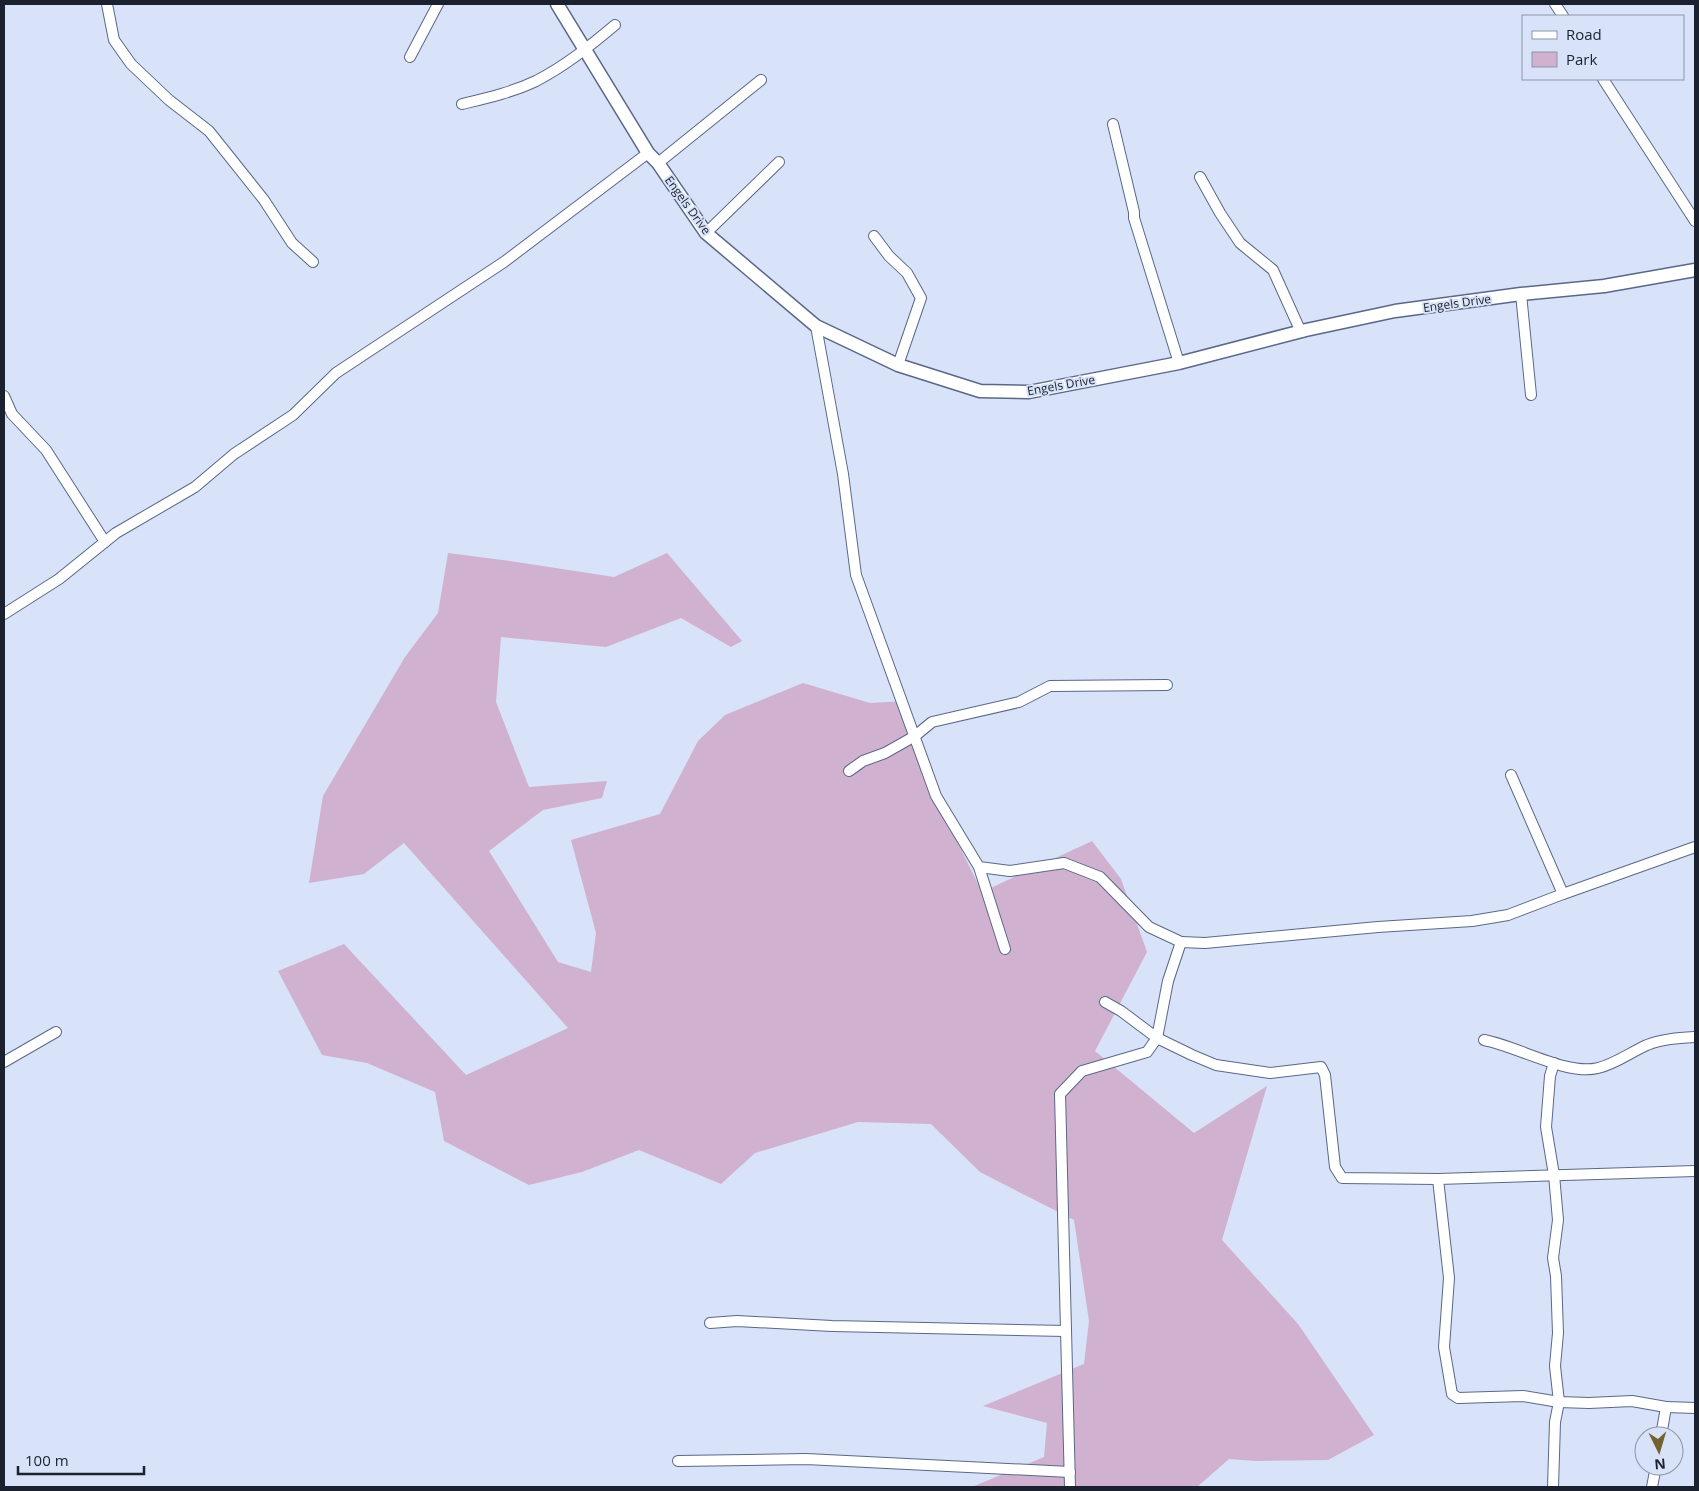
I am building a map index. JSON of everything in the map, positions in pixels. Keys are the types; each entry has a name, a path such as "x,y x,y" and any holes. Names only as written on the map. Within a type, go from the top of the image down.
{"street":[{"path":"106,4 114,40 131,64 169,100 209,131 264,200 292,243 313,262"},
{"path":"410,57 438,4"},
{"name":"Engels Drive","path":"557,4 648,153 658,163 706,233 816,326 898,365 980,391 1029,392 1179,363 1301,332 1395,311 1521,294 1604,286 1695,270"},
{"path":"1555,4 1562,15"},
{"path":"462,104 499,94 535,81 586,50 615,24"},
{"path":"658,163 761,80"},
{"path":"1604,80 1695,221"},
{"path":"1113,124 1134,218 1179,363"},
{"path":"4,614 59,579 116,533 195,487 234,454 293,416 336,373 504,262 648,153"},
{"path":"706,233 779,162"},
{"path":"1200,177 1220,213 1240,243 1273,270 1301,332"},
{"path":"874,236 889,256 907,273 921,298 898,365"},
{"path":"1521,294 1531,395"},
{"path":"816,326 843,474 856,575 936,796 979,867 1005,949"},
{"path":"4,396 12,414 46,450 105,542"},
{"path":"849,772 863,760 885,753 915,736 932,722 1019,702 1050,686 1166,685"},
{"path":"1510,776 1562,894"},
{"path":"979,867 1010,870 1064,863 1100,877 1149,927 1181,942 1204,943 1378,927 1472,921 1508,915 1695,847"},
{"path":"1070,1487 1060,1094 1082,1071 1147,1052 1157,1038 1168,981 1181,942"},
{"path":"1105,1002 1121,1011 1157,1038 1216,1065 1270,1073 1321,1067 1325,1075 1335,1167 1342,1178 1438,1179 1695,1171"},
{"path":"4,1062 56,1032"},
{"path":"1484,1040 1500,1043 1554,1063 1575,1068 1598,1068 1647,1045 1667,1039 1695,1037"},
{"path":"1554,1063 1550,1076 1546,1127 1554,1175 1558,1220 1554,1258 1558,1333 1555,1366 1559,1402 1554,1422 1554,1487"},
{"path":"1438,1179 1449,1278 1444,1347 1452,1394 1458,1398 1523,1396 1559,1402 1632,1401 1666,1407 1695,1408"},
{"path":"710,1323 737,1321 832,1326 1066,1331"},
{"path":"1663,1426 1666,1407"},
{"path":"678,1460 806,1459 1070,1472"}],"green space":[{"path":"448,553 614,577 667,553 742,641 731,647 681,618 606,647 501,637 496,702 529,787 607,781 602,798 543,810 489,851 558,962 591,972 596,933 571,840 660,814 698,741 725,715 803,683 870,703 907,701 939,791 946,819 982,892 1092,841 1121,879 1147,952 1095,1051 1194,1133 1267,1086 1222,1240 1298,1324 1374,1435 1328,1460 1256,1461 1229,1459 1197,1487 972,1487 1044,1457 1047,1423 983,1406 1084,1364 1089,1321 1074,1220 980,1172 931,1124 858,1122 755,1153 721,1184 639,1150 582,1172 529,1185 444,1141 435,1092 367,1063 322,1055 278,971 344,944 466,1075 568,1028 404,843 364,874 309,883 323,796 405,657 438,613"}]}
